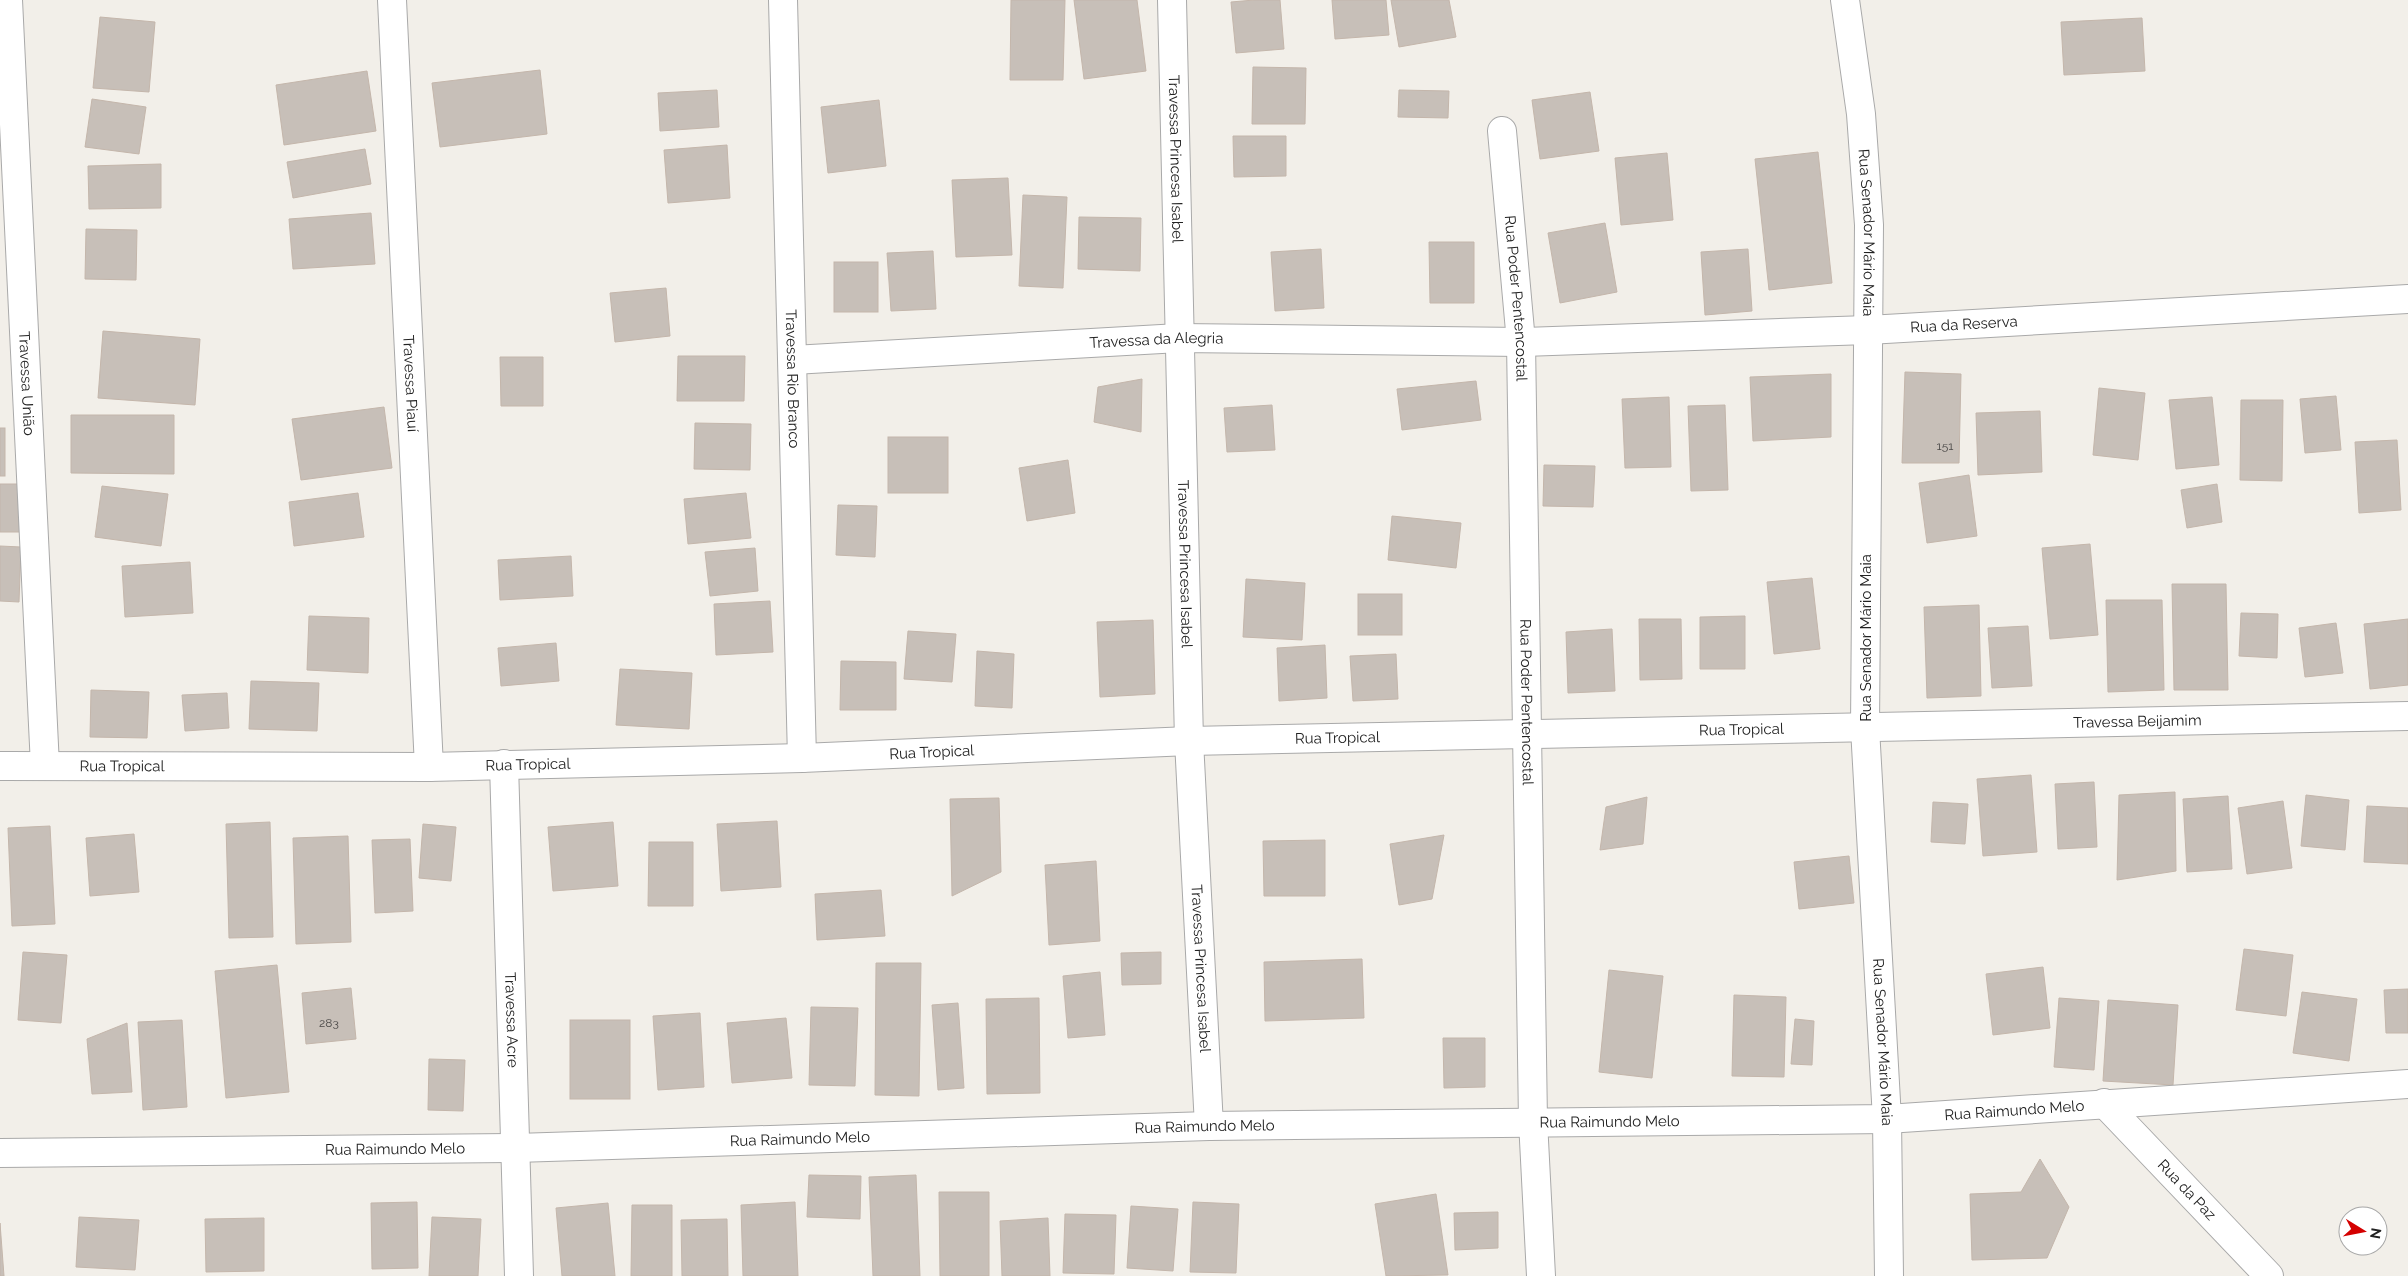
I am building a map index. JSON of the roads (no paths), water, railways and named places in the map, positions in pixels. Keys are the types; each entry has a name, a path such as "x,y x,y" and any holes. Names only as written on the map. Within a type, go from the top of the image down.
{"street":[{"name":"Travessa União","path":"8,0 45,766"},
{"name":"Travessa Piauí","path":"392,0 429,767"},
{"name":"Travessa Rio Branco","path":"783,0 802,758"},
{"name":"Travessa Princesa Isabel","path":"1172,0 1189,741 1209,1126"},
{"name":"Rua Senador Mário Maia","path":"1845,0 1861,114 1869,225 1865,728 1888,1119 1889,1276"},
{"name":"Rua Poder Pentencostal","path":"1502,131 1521,342 1533,1121 1541,1276"},
{"name":"Rua da Reserva","path":"1521,342 1868,330 2408,299"},
{"name":"Travessa da Alegria","path":"793,360 1179,338 1521,342"},
{"name":"Travessa Beijamim","path":"1865,728 2408,716"},
{"name":"Rua Tropical","path":"0,766 429,767 802,758 1189,741 1526,732 1865,728"},
{"name":"Travessa Acre","path":"504,764 519,1276"},
{"name":"Rua Raimundo Melo","path":"0,1153 516,1148 1209,1126 1533,1121 1888,1119 2408,1084"},
{"name":"Rua da Paz","path":"2104,1103 2269,1276"}]}
